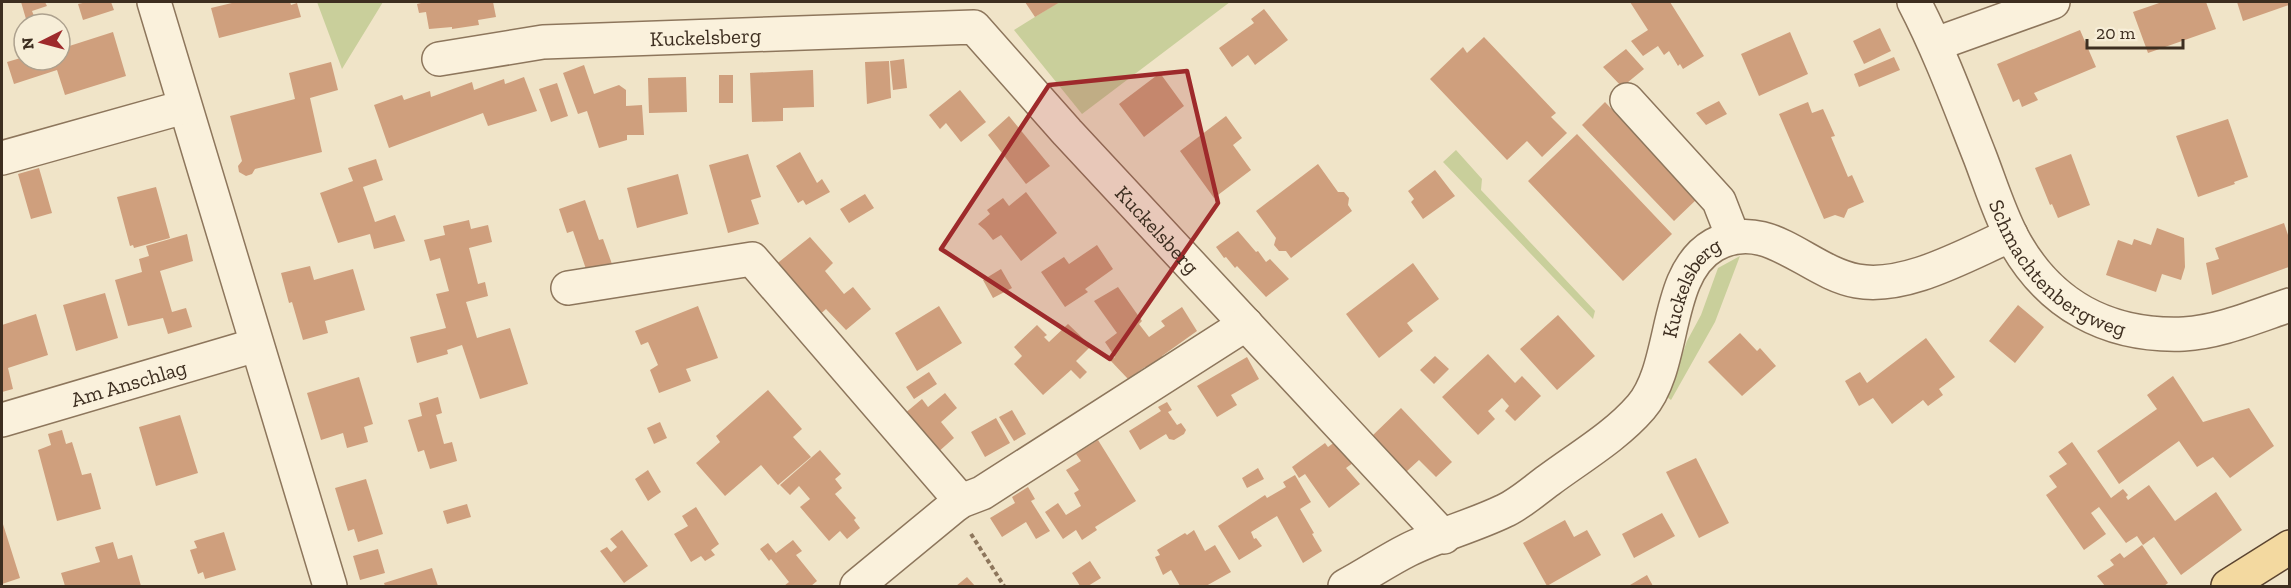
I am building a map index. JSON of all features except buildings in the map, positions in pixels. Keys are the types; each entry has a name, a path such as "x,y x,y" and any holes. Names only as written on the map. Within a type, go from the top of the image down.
{"main road":[{"path":"2228,586 2289,547"}],"street":[{"path":"154,2 330,586"},
{"name":"Schmachtenbergweg","path":"1914,2 1936,45 2011,235 2037,275 2056,294 2078,311 2103,322 2132,329 2186,334 2216,329 2289,305"},
{"path":"1936,45 2053,2"},
{"name":"Kuckelsberg","path":"439,59 543,42 968,14 1075,141 1444,537"},
{"path":"1627,100 1719,201 1733,237"},
{"path":"2,159 184,107"},
{"name":"Kuckelsberg","path":"1345,586 1409,550 1507,510 1610,435 1642,406 1657,378 1682,287 1694,263 1713,245 1733,237 1758,237 1781,244 1831,273 1857,281 1886,282 1919,274 2011,235"},
{"path":"568,288 752,259 957,504"},
{"path":"857,586 957,504 982,493 1246,324"},
{"name":"Am Anschlag","path":"2,420 256,345"}],"path":[{"path":"957,504 1004,586"}],"highlighted area":[{"path":"1187,71 1218,203 1110,359 941,249 1049,85"}],"green space":[{"path":"317,2 383,2 342,69"},
{"path":"1059,2 1230,2 1082,114 1014,30"},
{"path":"1456,150 1482,179 1481,190 1595,311 1593,319 1443,162"},
{"path":"1740,256 1715,322 1671,400 1667,397 1687,341 1701,315 1718,268"}]}
